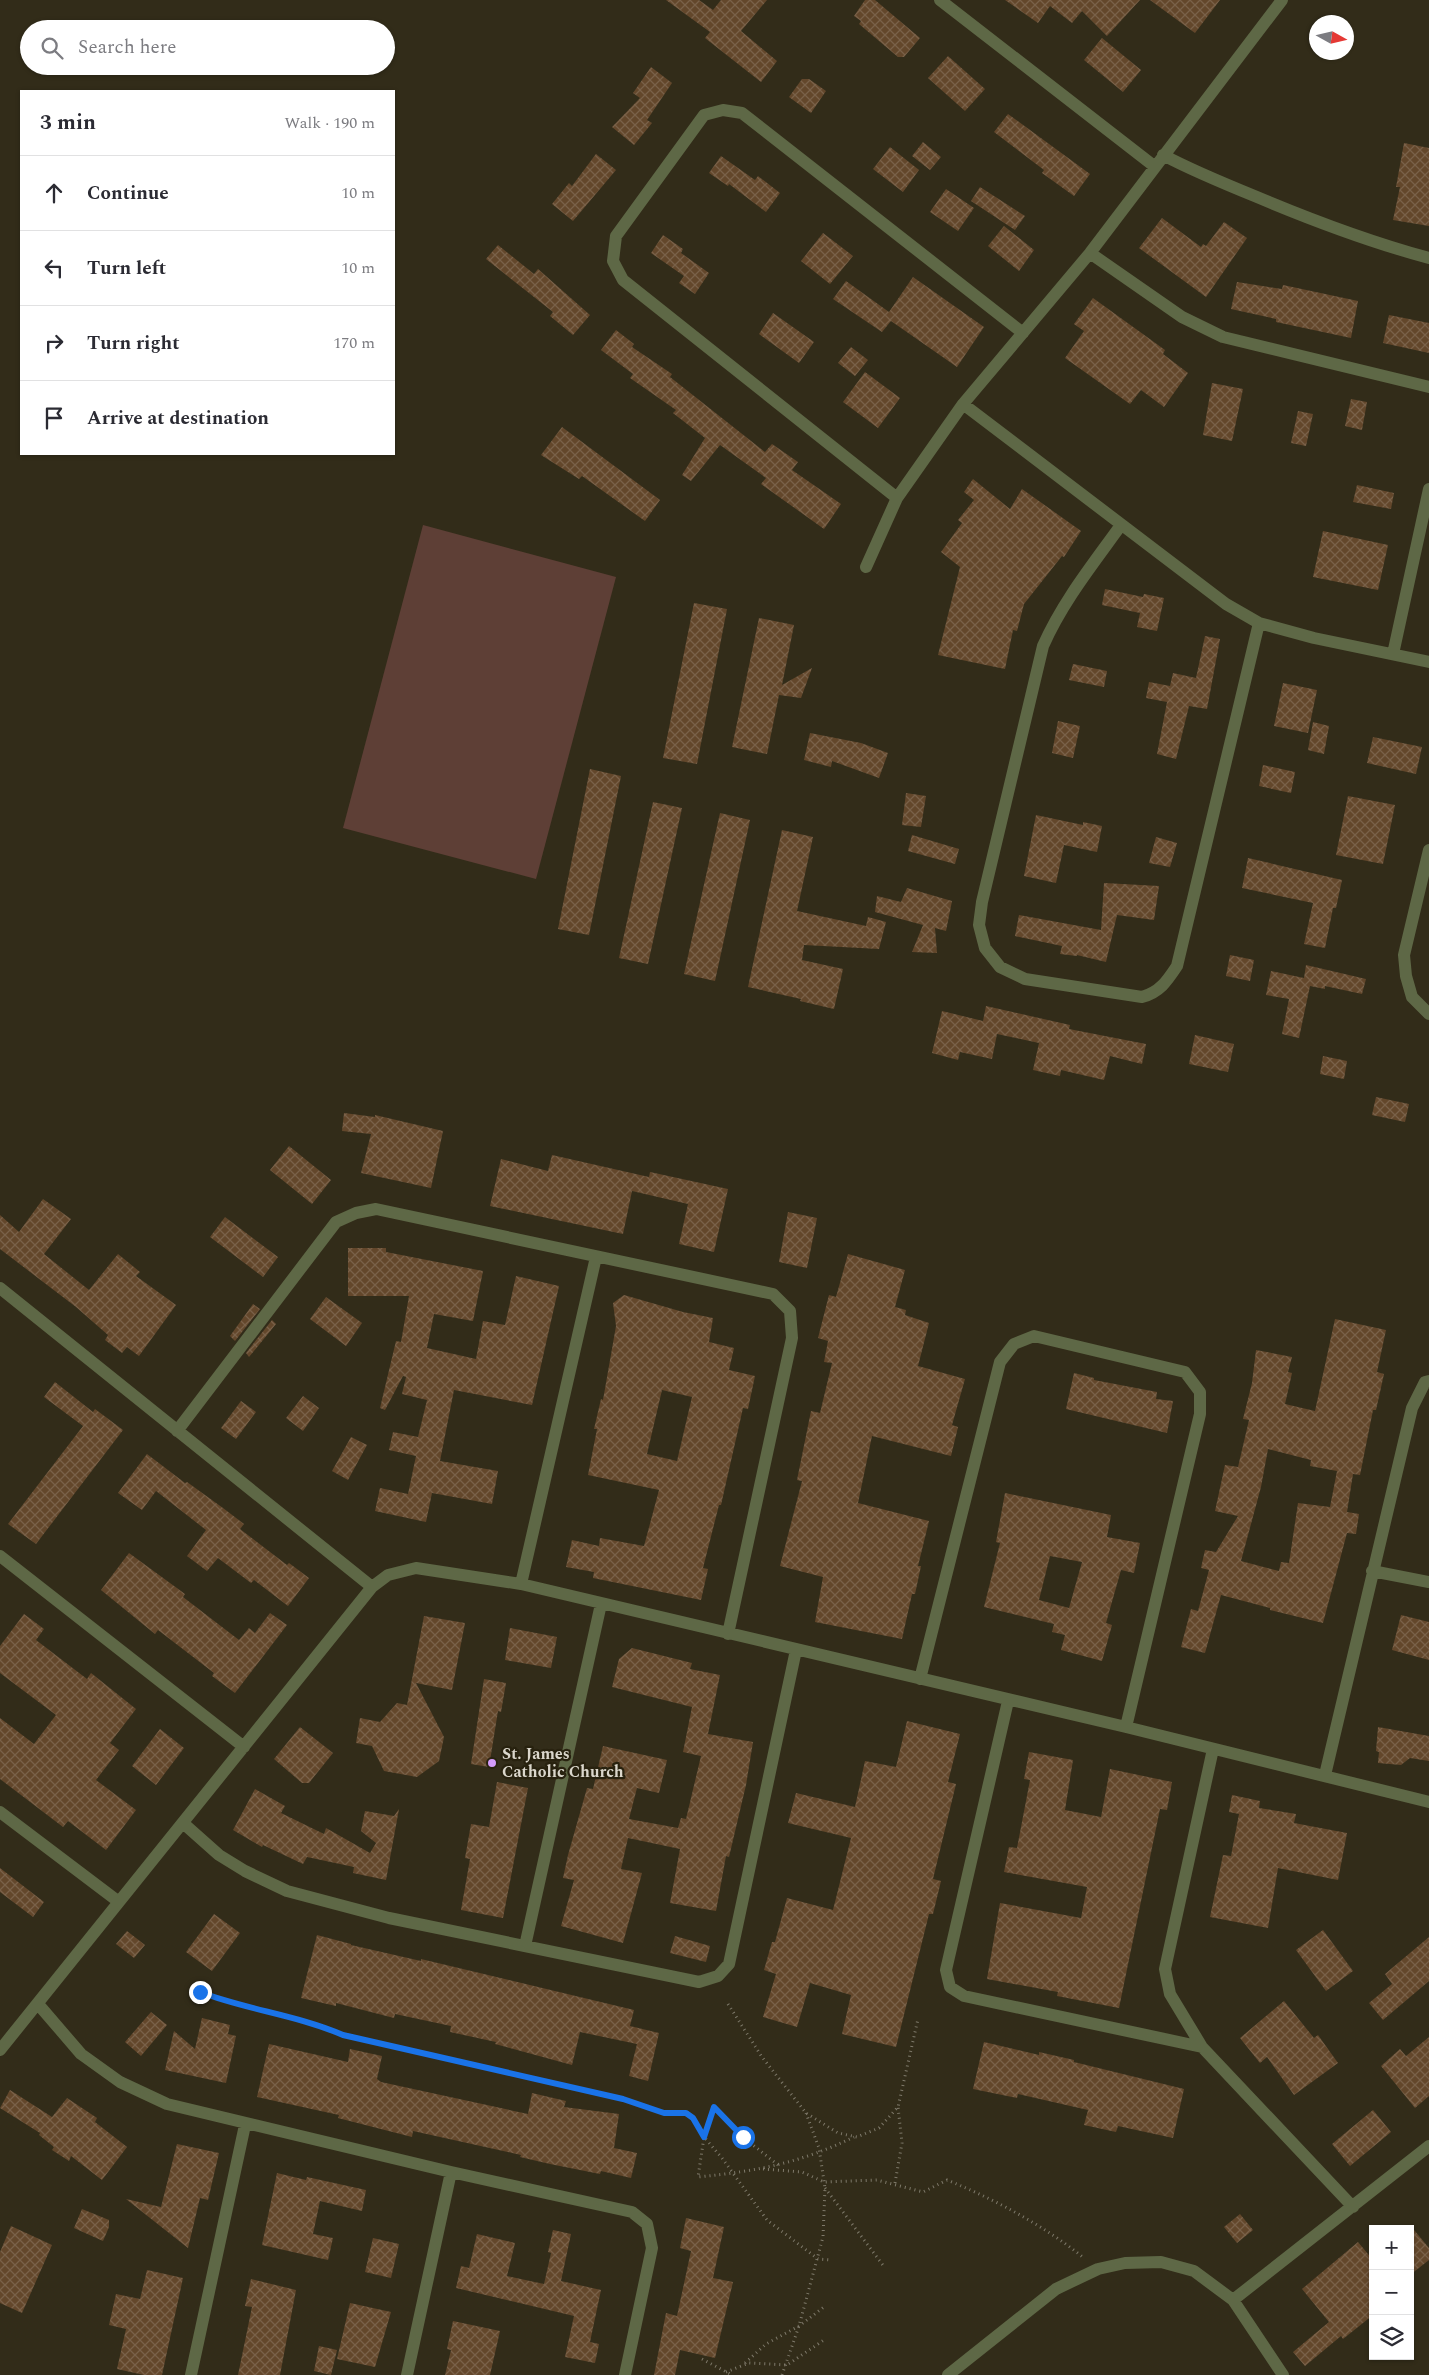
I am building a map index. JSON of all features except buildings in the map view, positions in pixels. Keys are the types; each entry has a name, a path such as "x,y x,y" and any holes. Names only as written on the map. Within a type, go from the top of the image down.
{"street":[{"path":"940,0 1154,166"},
{"path":"866,567 897,498 963,404 1090,253 1279,1"},
{"path":"897,498 623,280 613,261 616,236 704,115 723,110 742,113 1023,333"},
{"path":"1163,155 1187,168 1326,226 1375,243 1429,258"},
{"path":"1090,253 1182,317 1223,337 1429,387"},
{"path":"963,404 1226,604 1259,623 1314,638 1429,662"},
{"path":"1393,654 1429,489"},
{"path":"1121,525 1067,599 1043,646 982,902 979,926 985,948 1000,967 1025,979 1142,997 1155,993 1166,983 1176,966 1259,623"},
{"path":"1429,850 1404,955 1406,976 1412,997 1429,1014"},
{"path":"178,1430 336,1222 356,1213 376,1209 773,1294 790,1311 792,1338 728,1634"},
{"path":"521,1584 596,1257"},
{"path":"0,1288 372,1588"},
{"path":"920,1680 1000,1362 1014,1344 1034,1336 1185,1372 1200,1392 1200,1414 1126,1727"},
{"path":"1325,1775 1412,1408 1425,1382 1429,1381"},
{"path":"0,1556 244,1747"},
{"path":"0,2050 372,1588 388,1575 416,1568 521,1584 1008,1701 1126,1727 1429,1802"},
{"path":"1372,1571 1429,1582"},
{"path":"524,1946 601,1604"},
{"path":"183,1823 219,1855 245,1871 287,1891 389,1918 699,1982 718,1976 729,1964 796,1650"},
{"path":"1008,1701 946,1970 950,1987 964,1996 1202,2047"},
{"path":"1213,1748 1165,1969 1170,1994 1202,2047 1353,2207"},
{"path":"0,1812 119,1902"},
{"path":"38,2004 81,2054 120,2082 167,2104 245,2125 632,2212 647,2224 652,2248 625,2375"},
{"path":"191,2375 245,2125"},
{"path":"1232,2300 1429,2146"},
{"path":"407,2375 451,2172"},
{"path":"948,2375 1056,2289 1098,2269 1126,2263 1161,2262 1194,2271 1232,2300 1284,2375"}],"path":[{"path":"200,1992 222,2001 320,2025 343,2035 623,2099 664,2113 686,2113 693,2118 704,2137 767,2220 818,2259 831,2260"},
{"path":"728,2004 762,2057 806,2113 838,2133 855,2137"},
{"path":"895,2183 902,2143 898,2108 918,2019"},
{"path":"778,2165 743,2137 714,2107 704,2137 698,2176 763,2169 778,2165 819,2154 879,2128 898,2108"},
{"path":"782,2375 799,2326 823,2237 825,2188 819,2154 806,2113"},
{"path":"763,2169 802,2172 824,2182 877,2180 895,2183 924,2192 947,2180 982,2194 1057,2236 1098,2269"},
{"path":"825,2188 885,2268"},
{"path":"743,2365 766,2344 799,2326 824,2307"},
{"path":"726,2372 749,2363 787,2365 824,2340"},
{"path":"702,2359 732,2375"}],"shaded area":[{"path":"423,525 616,577 536,879 343,828"}],"place":[{"name":"St. James Catholic Church","path":"492,1763"}],"route":[{"path":"200,1992 222,2001 320,2025 343,2035 623,2099 664,2113 686,2113 693,2118 704,2137 714,2107 743,2137"}]}
